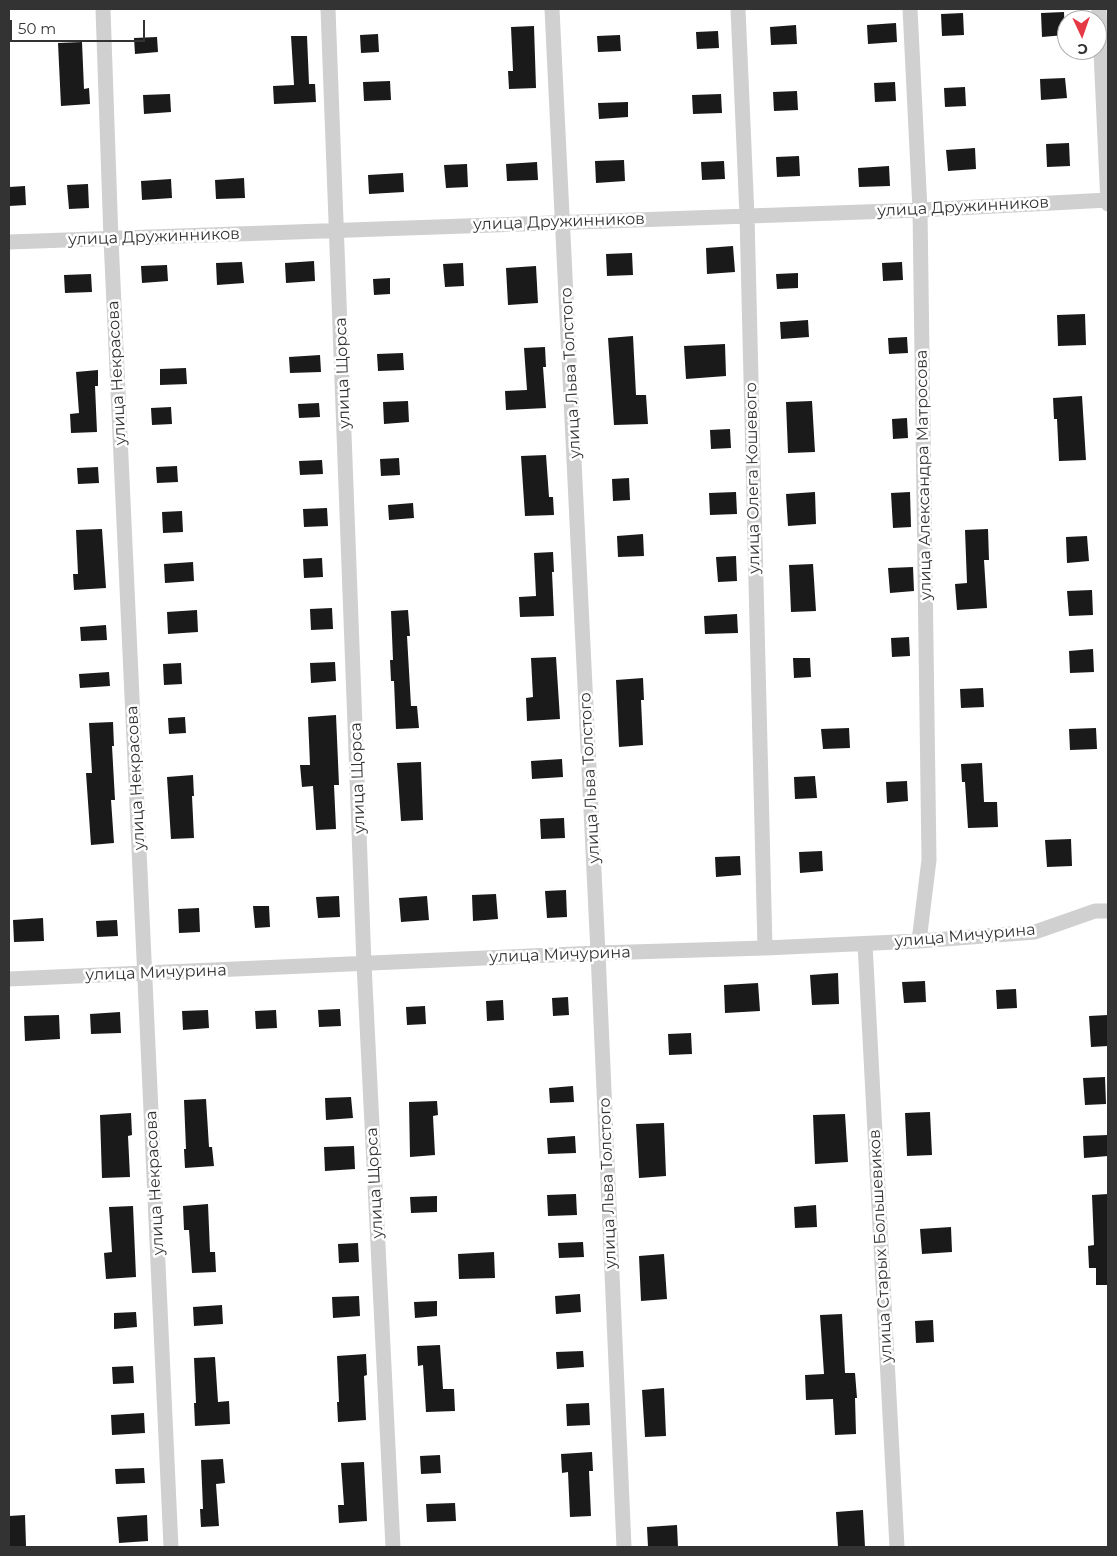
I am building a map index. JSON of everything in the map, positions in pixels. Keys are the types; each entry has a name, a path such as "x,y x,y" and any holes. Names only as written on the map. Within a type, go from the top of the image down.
{"street":[{"name":"улица Некрасова","path":"103,9 111,239 171,1547"},
{"name":"улица Щорса","path":"328,9 364,964 393,1547"},
{"name":"улица Льва Толстого","path":"552,9 564,221 624,1547"},
{"name":"улица Олега Кошевого","path":"738,9 747,216 765,948"},
{"name":"улица Александра Матросова","path":"910,9 920,210 929,860 919,941"},
{"path":"1099,9 1108,202"},
{"name":"улица Дружинников","path":"9,242 1108,202"},
{"name":"улица Мичурина","path":"9,980 598,953 919,941 1035,932 1095,910 1108,911"},
{"name":"улица Старых Большевиков","path":"865,944 897,1547"}],"building":[{"path":"1057,12 1057,36 1042,37 1041,13"},
{"path":"963,13 964,35 942,36 941,14"},
{"path":"896,23 897,42 868,44 867,25"},
{"path":"796,25 797,44 771,45 770,27"},
{"path":"534,26 536,88 509,89 508,71 513,71 511,27"},
{"path":"718,31 719,48 697,49 696,32"},
{"path":"378,34 379,52 361,53 360,35"},
{"path":"620,35 621,51 598,52 597,36"},
{"path":"291,36 307,36 309,84 315,84 316,102 274,104 273,86 294,85"},
{"path":"157,37 158,52 135,54 134,38"},
{"path":"82,42 84,89 89,88 90,104 61,106 58,43"},
{"path":"1065,78 1067,98 1041,100 1040,79"},
{"path":"390,81 391,100 364,101 363,82"},
{"path":"895,82 896,101 875,102 874,83"},
{"path":"965,87 966,106 945,107 944,88"},
{"path":"797,91 798,110 774,111 773,92"},
{"path":"170,94 171,112 144,114 143,95"},
{"path":"721,94 722,113 693,114 692,95"},
{"path":"628,102 628,117 599,119 598,103"},
{"path":"1069,143 1070,166 1047,167 1046,144"},
{"path":"975,148 976,169 948,171 946,150"},
{"path":"799,156 800,176 777,177 776,157"},
{"path":"624,160 625,181 596,183 595,161"},
{"path":"724,161 725,179 702,180 701,162"},
{"path":"537,162 538,180 507,181 506,164"},
{"path":"467,164 468,187 446,188 444,165"},
{"path":"889,166 890,186 859,187 858,168"},
{"path":"403,173 404,192 369,194 368,175"},
{"path":"244,178 245,198 216,199 215,180"},
{"path":"171,179 172,198 142,200 141,181"},
{"path":"88,184 89,208 69,209 67,185"},
{"path":"25,186 26,205 9,206 9,187"},
{"path":"733,246 735,272 707,274 706,248"},
{"path":"632,253 633,275 607,276 606,254"},
{"path":"314,261 315,281 286,283 285,263"},
{"path":"242,262 244,283 217,285 216,263"},
{"path":"902,262 903,280 883,281 882,263"},
{"path":"463,263 464,286 445,287 443,264"},
{"path":"167,265 168,281 142,283 141,266"},
{"path":"536,266 538,303 508,305 506,268"},
{"path":"798,273 798,288 777,289 776,274"},
{"path":"91,274 92,292 65,293 64,275"},
{"path":"390,278 390,294 374,295 373,279"},
{"path":"1085,314 1086,345 1058,346 1057,315"},
{"path":"808,320 809,337 781,339 780,322"},
{"path":"633,336 636,395 646,395 648,424 614,425 608,338"},
{"path":"907,337 908,353 889,354 888,338"},
{"path":"725,344 726,376 686,379 684,346"},
{"path":"545,347 546,367 543,367 546,408 506,410 505,391 527,390 524,348"},
{"path":"403,353 404,370 378,371 377,354"},
{"path":"320,355 321,372 290,373 289,357"},
{"path":"186,368 187,384 160,385 160,369"},
{"path":"98,370 98,386 95,386 97,432 71,433 70,414 79,413 76,372"},
{"path":"1082,396 1086,460 1059,461 1057,419 1054,419 1053,398"},
{"path":"408,401 409,422 384,424 383,402"},
{"path":"812,401 815,452 788,453 786,402"},
{"path":"319,403 320,417 299,418 298,404"},
{"path":"171,407 172,424 152,425 151,408"},
{"path":"907,418 908,438 893,439 892,419"},
{"path":"730,429 731,448 711,449 710,430"},
{"path":"546,455 549,497 553,497 554,515 525,516 521,456"},
{"path":"399,458 400,475 381,476 380,459"},
{"path":"322,460 323,474 300,475 299,461"},
{"path":"177,466 178,482 157,483 156,467"},
{"path":"98,467 99,483 78,484 77,468"},
{"path":"629,478 630,500 613,501 612,479"},
{"path":"736,492 737,514 710,515 709,493"},
{"path":"815,492 816,524 788,526 786,494"},
{"path":"910,492 911,527 893,528 891,493"},
{"path":"413,503 414,518 389,520 388,505"},
{"path":"327,508 328,526 304,527 303,509"},
{"path":"182,511 183,532 163,533 162,512"},
{"path":"102,529 106,588 74,590 73,574 78,574 76,530"},
{"path":"988,529 989,560 984,560 987,608 957,610 955,584 967,583 965,530"},
{"path":"643,534 644,556 618,557 617,536"},
{"path":"1087,536 1089,561 1067,563 1066,537"},
{"path":"553,552 554,616 520,617 519,597 536,596 534,553"},
{"path":"736,556 737,581 718,582 716,557"},
{"path":"322,558 323,577 304,578 303,559"},
{"path":"193,562 194,581 165,583 164,564"},
{"path":"813,564 816,611 791,612 789,565"},
{"path":"913,567 914,591 890,593 888,568"},
{"path":"1092,590 1093,615 1069,616 1067,591"},
{"path":"332,608 333,629 311,630 310,609"},
{"path":"197,610 198,632 168,634 167,612"},
{"path":"408,610 410,636 407,636 411,706 417,706 419,728 396,729 394,681 391,681 390,660 393,660 391,611"},
{"path":"737,614 738,633 705,634 704,616"},
{"path":"106,625 107,640 81,641 80,627"},
{"path":"909,637 910,656 892,657 891,638"},
{"path":"1093,649 1094,672 1070,673 1069,651"},
{"path":"556,657 560,719 527,721 526,698 533,697 531,658"},
{"path":"793,658 810,658 811,677 794,678"},
{"path":"335,662 336,681 311,683 310,663"},
{"path":"181,663 182,684 164,685 163,664"},
{"path":"109,672 110,686 80,688 79,674"},
{"path":"643,678 644,700 641,700 643,745 619,747 616,680"},
{"path":"983,688 984,707 961,708 960,689"},
{"path":"336,715 339,785 334,785 336,829 316,830 313,786 302,787 300,765 310,765 308,717"},
{"path":"185,717 186,733 169,734 168,718"},
{"path":"113,722 114,746 112,746 115,800 111,800 114,843 91,845 86,773 92,773 89,723"},
{"path":"849,728 850,748 823,749 821,729"},
{"path":"1096,728 1097,749 1070,750 1069,729"},
{"path":"562,759 563,777 532,779 531,761"},
{"path":"421,762 423,820 401,821 397,763"},
{"path":"982,763 984,802 997,802 998,827 968,828 965,782 962,782 961,764"},
{"path":"193,775 194,838 171,839 167,777"},
{"path":"815,776 817,798 795,799 794,777"},
{"path":"907,781 908,801 887,803 886,782"},
{"path":"564,818 565,838 541,839 540,819"},
{"path":"1071,839 1072,866 1047,867 1045,840"},
{"path":"822,851 823,871 800,873 799,852"},
{"path":"740,856 741,875 716,877 715,857"},
{"path":"566,890 567,917 547,918 545,891"},
{"path":"496,894 498,919 473,921 472,895"},
{"path":"339,896 340,917 318,918 316,897"},
{"path":"427,896 429,920 401,922 399,898"},
{"path":"253,906 269,906 270,927 255,928"},
{"path":"199,908 200,932 179,933 178,909"},
{"path":"43,918 44,941 14,942 13,920"},
{"path":"117,920 118,936 97,937 96,921"},
{"path":"838,973 839,1004 812,1005 810,975"},
{"path":"925,981 926,1002 904,1003 902,982"},
{"path":"758,983 760,1011 725,1013 724,985"},
{"path":"1016,989 1017,1008 997,1009 996,990"},
{"path":"568,997 569,1015 553,1016 552,998"},
{"path":"503,1000 504,1020 487,1021 486,1001"},
{"path":"425,1006 426,1024 407,1025 406,1007"},
{"path":"340,1009 341,1026 319,1027 318,1010"},
{"path":"208,1010 209,1028 183,1030 182,1011"},
{"path":"276,1010 277,1028 256,1029 255,1011"},
{"path":"120,1012 121,1033 91,1034 90,1014"},
{"path":"59,1015 60,1039 25,1041 24,1016"},
{"path":"1108,1015 1108,1046 1091,1047 1089,1016"},
{"path":"691,1033 692,1054 669,1055 668,1034"},
{"path":"1105,1077 1106,1104 1085,1105 1083,1078"},
{"path":"573,1086 574,1102 550,1103 549,1088"},
{"path":"351,1097 353,1118 326,1120 325,1098"},
{"path":"206,1099 209,1147 212,1147 214,1166 185,1168 184,1100"},
{"path":"437,1101 438,1115 433,1116 435,1155 410,1157 409,1102"},
{"path":"930,1112 932,1155 907,1156 905,1113"},
{"path":"131,1113 132,1135 128,1136 130,1177 102,1178 100,1115"},
{"path":"845,1114 848,1162 815,1164 813,1115"},
{"path":"664,1123 666,1176 639,1178 636,1124"},
{"path":"1108,1135 1108,1156 1084,1158 1083,1136"},
{"path":"575,1136 576,1153 548,1154 547,1138"},
{"path":"354,1146 355,1169 325,1171 324,1147"},
{"path":"576,1194 577,1215 548,1216 547,1195"},
{"path":"1108,1194 1108,1285 1096,1285 1096,1268 1089,1268 1088,1246 1094,1245 1092,1195"},
{"path":"437,1196 437,1212 411,1213 410,1197"},
{"path":"208,1204 210,1252 215,1252 216,1272 192,1273 189,1230 184,1230 183,1206"},
{"path":"816,1205 817,1227 795,1228 794,1207"},
{"path":"133,1206 136,1277 106,1279 104,1253 112,1252 109,1207"},
{"path":"951,1227 952,1252 922,1254 920,1229"},
{"path":"583,1242 584,1257 559,1258 558,1243"},
{"path":"358,1243 359,1262 339,1263 338,1244"},
{"path":"494,1252 495,1278 459,1279 458,1254"},
{"path":"664,1254 667,1299 641,1301 639,1256"},
{"path":"580,1294 581,1312 556,1314 555,1296"},
{"path":"359,1296 360,1316 333,1318 332,1297"},
{"path":"437,1301 437,1316 415,1318 414,1302"},
{"path":"222,1305 223,1324 194,1326 193,1307"},
{"path":"136,1312 137,1327 114,1329 114,1313"},
{"path":"842,1314 845,1373 855,1373 857,1398 855,1398 856,1434 835,1435 833,1399 806,1400 805,1375 824,1374 820,1315"},
{"path":"933,1320 934,1342 916,1343 915,1321"},
{"path":"440,1345 443,1389 454,1389 455,1411 426,1412 423,1365 418,1366 417,1346"},
{"path":"583,1351 584,1367 557,1369 556,1352"},
{"path":"366,1354 367,1375 364,1376 366,1420 338,1422 337,1356"},
{"path":"215,1357 218,1402 229,1401 230,1424 195,1426 194,1358"},
{"path":"133,1366 134,1383 113,1384 112,1367"},
{"path":"664,1388 666,1436 645,1437 642,1390"},
{"path":"589,1403 590,1425 567,1426 566,1404"},
{"path":"144,1413 145,1433 112,1435 111,1415"},
{"path":"592,1452 593,1471 589,1471 591,1516 570,1517 568,1472 562,1473 561,1454"},
{"path":"440,1455 441,1473 421,1474 420,1456"},
{"path":"223,1459 225,1483 216,1484 219,1526 201,1527 200,1509 203,1509 201,1460"},
{"path":"364,1462 367,1521 339,1523 338,1505 344,1505 341,1463"},
{"path":"144,1468 145,1483 116,1484 115,1469"},
{"path":"455,1503 456,1521 427,1522 426,1504"},
{"path":"863,1510 865,1547 838,1547 836,1512"},
{"path":"25,1515 26,1546 9,1547 9,1516"},
{"path":"147,1515 148,1541 119,1543 117,1517"},
{"path":"677,1525 678,1547 648,1547 647,1527"}]}
